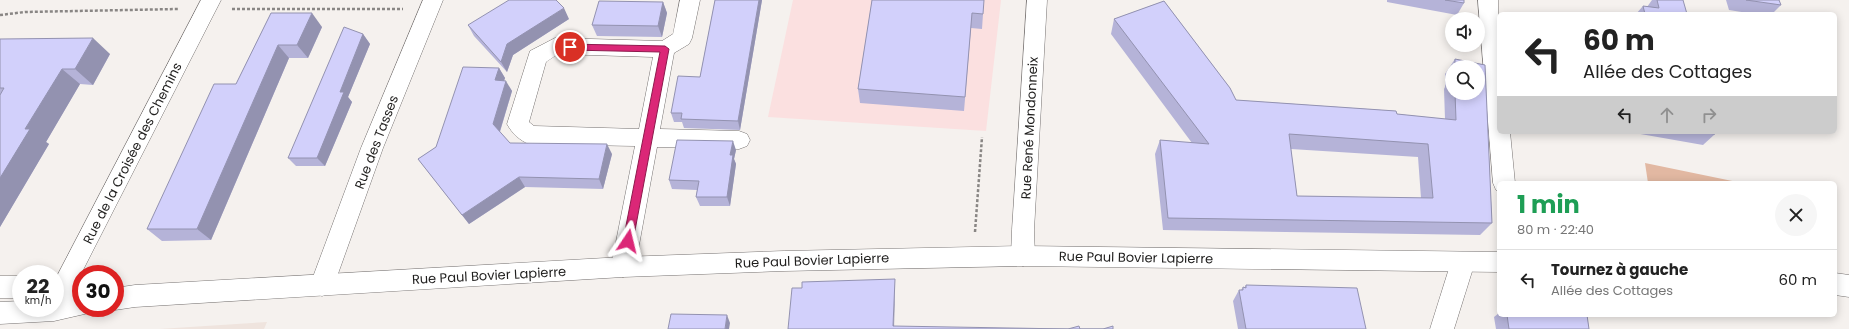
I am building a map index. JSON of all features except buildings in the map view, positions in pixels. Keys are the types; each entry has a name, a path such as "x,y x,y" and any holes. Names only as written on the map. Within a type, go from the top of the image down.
{"street":[{"path":"690,0 682,38 665,49 555,46 537,57 518,124 529,135 739,140"},
{"name":"Rue René Mondonneix","path":"1023,256 1023,230 1037,0"},
{"path":"1488,0 1497,108"},
{"name":"Rue de la Croisée des Chemins","path":"67,287 208,4"},
{"name":"Rue des Tasses","path":"322,285 372,148 431,5"},
{"path":"623,267 665,49"},
{"path":"1499,134 1504,181"},
{"name":"Rue Paul Bovier Lapierre","path":"124,297 623,267 784,261 1023,256 1497,262"},
{"path":"1442,329 1464,262"},
{"path":"1837,284 1849,286"},
{"path":"0,287 12,287"},
{"path":"0,313 12,312"}],"path":[{"path":"0,14 208,4 431,5"},
{"path":"974,257 975,214 982,137"}],"shaded area":[{"path":"793,0 1001,0 986,131 768,117"},
{"path":"1645,163 1732,181 1648,181"},
{"path":"267,322 264,329 159,329"}],"route":[{"path":"570,47 665,49 628,241"}]}
